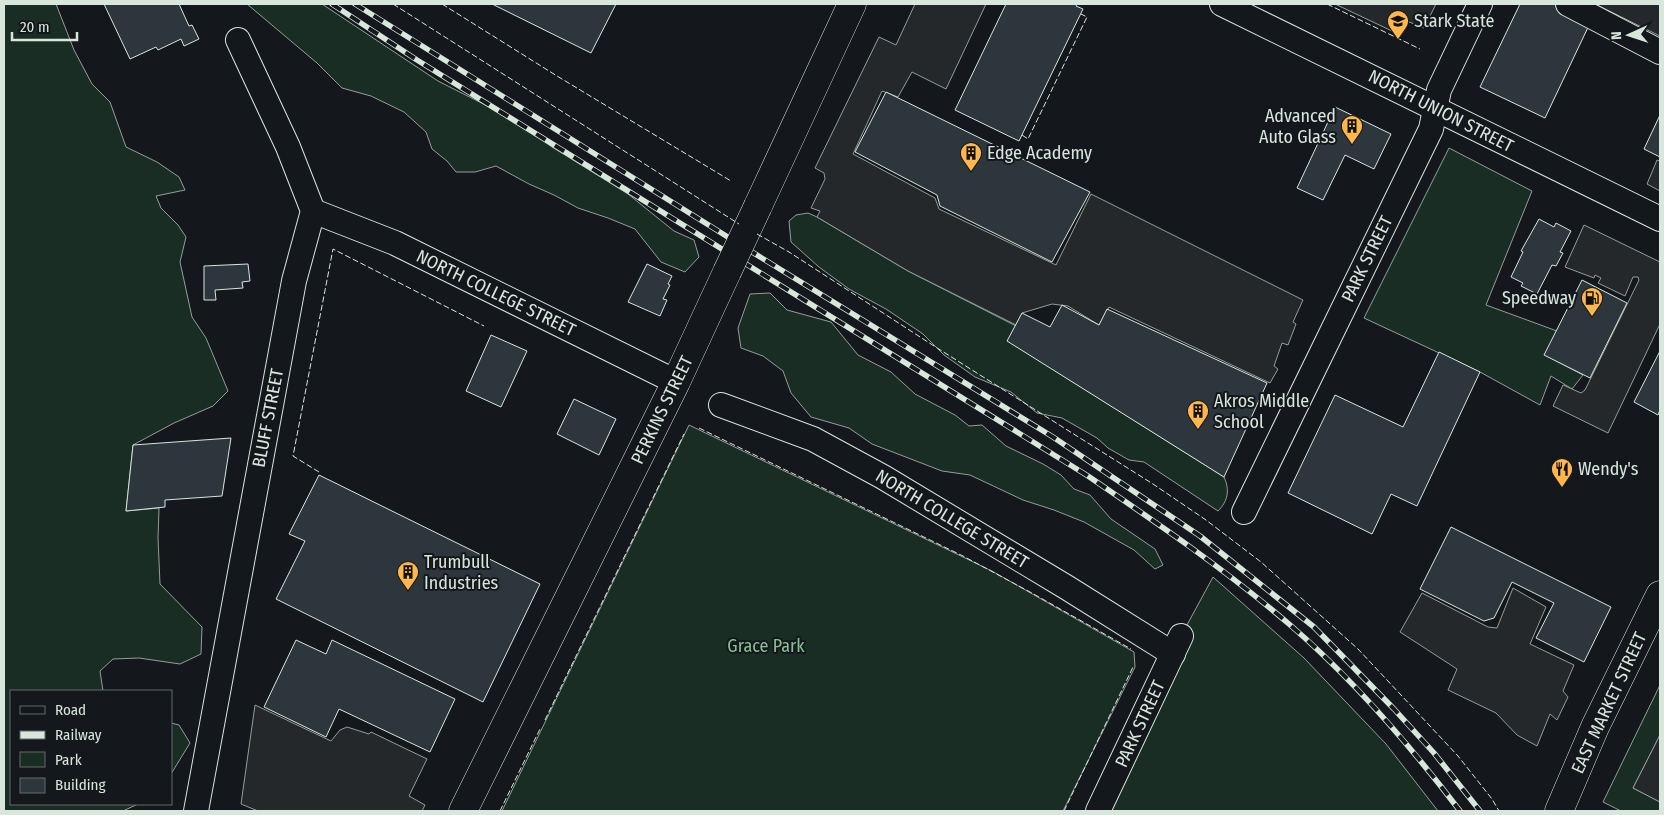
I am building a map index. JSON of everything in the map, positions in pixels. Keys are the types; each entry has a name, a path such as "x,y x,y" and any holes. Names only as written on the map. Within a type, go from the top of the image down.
{"main road":[{"name":"PERKINS STREET","path":"463,811 676,382 852,4"},
{"name":"EAST MARKET STREET","path":"1560,811 1588,742 1660,595"}],"street":[{"name":"NORTH UNION STREET","path":"1222,4 1660,220"},
{"name":"PARK STREET","path":"1244,512 1431,129 1439,90 1480,4"},
{"path":"1568,4 1660,52"},
{"path":"238,40 288,147 314,211"},
{"name":"NORTH COLLEGE STREET","path":"314,211 395,243 676,382"},
{"name":"BLUFF STREET","path":"196,811 294,281 314,211"},
{"name":"NORTH COLLEGE STREET","path":"721,405 813,439 883,477 1066,587 1177,645"},
{"name":"PARK STREET","path":"1098,811 1177,645"}],"green space":[{"path":"4,4 56,4 74,50 92,84 110,102 126,147 157,162 179,177 185,190 156,196 161,208 178,225 186,237 180,262 192,317 206,338 228,391 213,406 174,423 133,445 126,511 159,508 160,584 202,627 201,654 180,664 139,658 113,659 100,671 103,690 10,690 10,805 136,805 123,811 4,811"},
{"path":"247,4 322,4 438,81 515,120 552,147 628,194 674,231 694,240 699,257 685,272 661,262 635,229 578,208 496,166 475,172 456,172 447,161 432,149 426,132 404,112 371,96 342,88 317,63"},
{"path":"1449,148 1532,191 1486,305 1557,331 1545,355 1583,375 1572,389 1551,376 1540,405 1480,372 1364,318"},
{"path":"808,213 908,271 1016,326 1008,341 1224,477 1227,495 1221,507 1218,511 1144,462 1129,460 1108,448 1097,438 1062,418 1037,413 1011,392 975,377 944,355 923,334 886,309 849,289 819,267 791,242 789,221 796,215"},
{"path":"770,293 787,310 831,322 858,355 891,372 915,394 955,415 969,426 982,425 1006,446 1043,464 1061,475 1074,489 1090,495 1111,519 1155,549 1163,565 1155,569 1134,550 1084,522 1023,500 970,475 942,471 872,444 849,428 811,417 791,393 783,371 763,356 741,348 738,328 750,294"},
{"name":"Grace Park","path":"689,425 992,571 1134,652 1135,667 1063,811 502,811"},
{"path":"1213,577 1304,658 1386,744 1438,811 1098,811 1181,636"},
{"path":"1660,685 1660,735 1633,788 1660,802 1660,811 1621,811 1603,802"},
{"path":"172,723 179,725 190,743 172,772"}],"shaded area":[{"path":"915,4 986,4 946,89 912,72 898,97 882,91 853,154 935,198 939,209 1056,265 1091,194 1303,300 1293,322 1296,324 1288,345 1282,343 1274,366 1278,369 1270,383 1109,307 1099,325 1068,306 1052,304 1022,313 1016,325 908,271 817,217 820,211 811,208 825,179 824,173 815,168 879,37 896,45"},
{"path":"1335,4 1436,4 1424,28 1402,19 1399,21 1394,32"},
{"path":"1595,4 1660,4 1660,36"},
{"path":"1657,160 1660,161 1660,191 1647,184"},
{"path":"1584,225 1660,262 1660,324 1608,433 1553,406 1563,385 1581,393 1585,390 1639,280 1638,277 1633,277 1625,296 1598,283 1601,278 1595,275 1594,278 1565,267"},
{"path":"1513,588 1546,607 1530,644 1574,665 1563,691 1568,697 1557,720 1550,714 1537,746 1517,735 1496,713 1448,690 1457,669 1400,632 1422,593 1488,627 1497,628"},
{"path":"255,705 331,741 340,730 347,727 369,734 371,732 427,759 409,796 425,805 422,811 258,811 241,804"},
{"path":"1660,735 1660,802 1633,788"}],"building":[{"path":"104,4 179,4 189,26 192,25 199,39 184,46 181,39 158,50 156,47 130,59"},
{"path":"492,4 616,4 591,53"},
{"path":"1006,4 1077,4 1076,6 1083,9 1019,141 955,110"},
{"path":"1520,4 1555,4 1591,21 1545,118 1480,87"},
{"name":"Edge Academy","path":"886,92 1090,192 1052,262 940,206 937,195 855,152"},
{"name":"Advanced Auto Glass","path":"1335,107 1391,134 1374,169 1345,155 1323,200 1297,188"},
{"path":"1660,115 1660,157 1644,149"},
{"path":"1539,219 1554,227 1556,223 1571,231 1560,252 1563,253 1556,266 1552,265 1537,294 1521,286 1523,283 1511,277 1523,252 1521,251"},
{"path":"248,264 250,281 242,282 243,288 215,290 216,300 204,300 204,266"},
{"path":"647,264 672,276 663,299 667,300 660,316 628,302"},
{"name":"Speedway","path":"1582,280 1627,303 1590,378 1544,355"},
{"name":"Akros Middle School","path":"1062,305 1099,325 1107,309 1267,383 1224,477 1007,341 1022,313 1050,327"},
{"path":"491,335 527,351 501,407 466,391"},
{"path":"1660,351 1660,410 1658,415 1634,402"},
{"path":"1439,352 1480,372 1417,506 1391,494 1372,534 1288,493 1335,395 1403,427"},
{"path":"574,399 616,419 599,455 557,434"},
{"path":"231,438 222,496 165,500 165,507 126,511 133,445"},
{"name":"Trumbull Industries","path":"319,475 540,584 483,702 276,599 305,541 289,534"},
{"path":"1451,527 1611,607 1584,662 1536,638 1554,603 1512,582 1494,618 1484,621 1420,589"},
{"path":"296,640 326,654 332,640 455,699 430,752 339,709 326,737 264,707"}],"railway":[{"path":"332,4 417,60 1088,476 1191,547 1265,604 1336,667 1421,761 1460,811"},
{"path":"355,4 739,244 1053,437 1200,536 1314,627 1434,753 1480,811"}],"fence":[{"path":"393,4 739,224"},
{"path":"442,4 731,181"},
{"path":"1327,4 1420,49"},
{"path":"1022,135 1028,139 1087,17 1081,14"},
{"path":"757,234 789,252 1153,484 1206,520 1261,562 1358,649 1458,756 1492,799 1499,811"},
{"path":"319,472 293,456 333,249 484,326"},
{"path":"699,428 963,556 1131,649"},
{"path":"545,720 684,434"},
{"path":"1064,811 1133,667"},
{"path":"500,811 541,727"}],"place":[{"name":"Stark State","path":"1398,40"},
{"name":"Advanced Auto Glass","path":"1352,145"},
{"name":"Edge Academy","path":"971,172"},
{"name":"Speedway","path":"1592,317"},
{"name":"Akros Middle School","path":"1198,430"},
{"name":"Wendy's","path":"1562,488"},
{"name":"Trumbull Industries","path":"408,591"}]}
